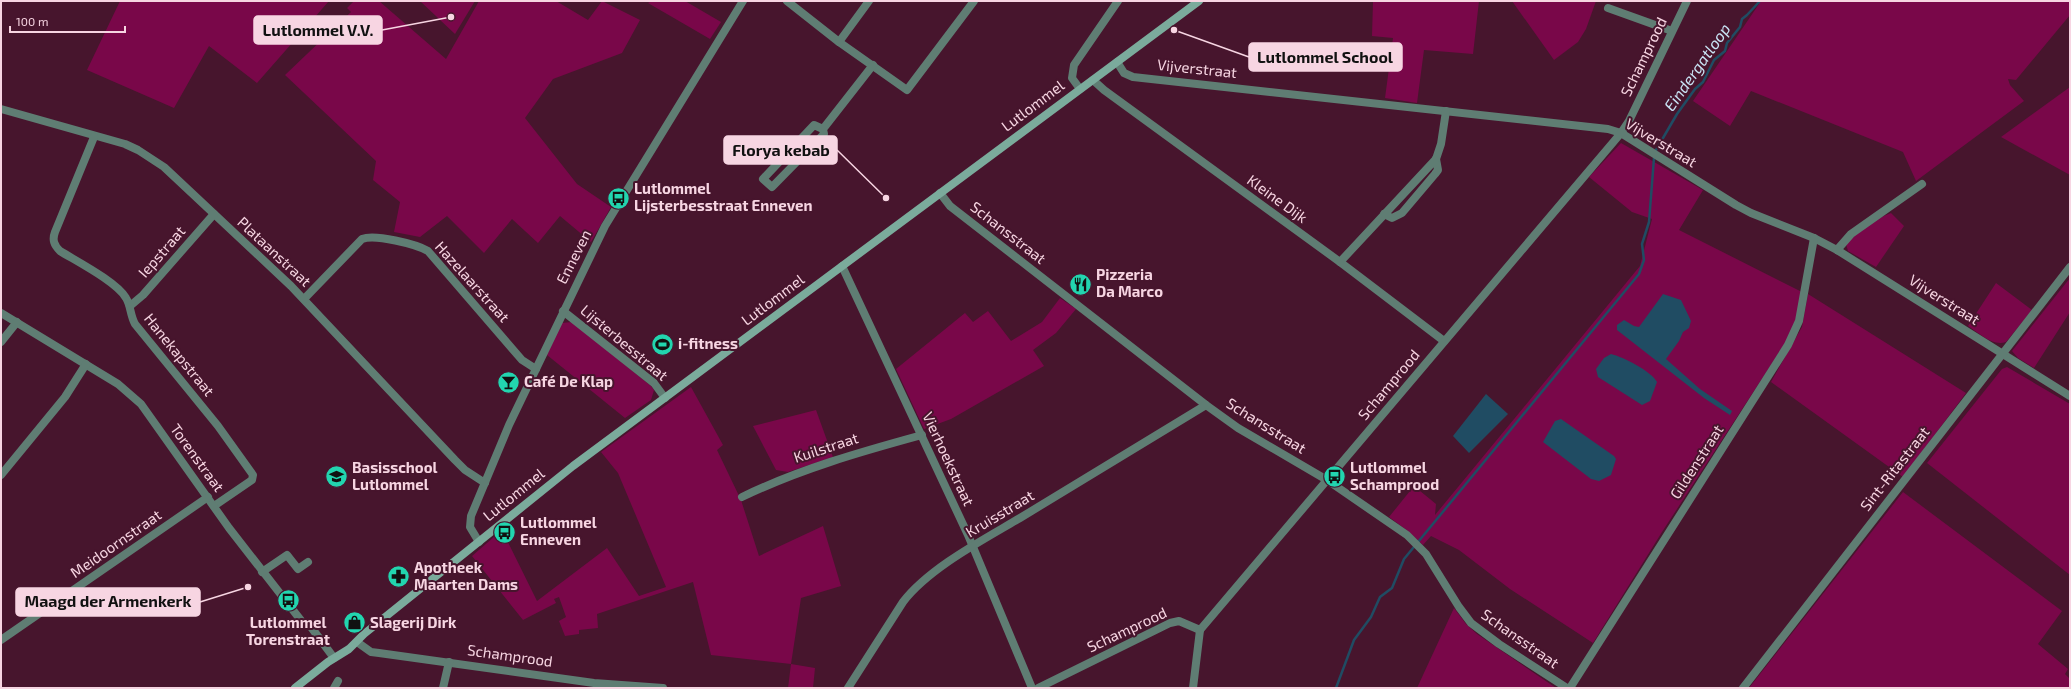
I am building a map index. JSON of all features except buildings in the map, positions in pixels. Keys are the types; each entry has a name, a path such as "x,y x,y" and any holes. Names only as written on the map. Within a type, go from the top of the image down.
{"main road":[{"name":"Lutlommel","path":"295,688 357,642 364,634 573,466 1199,1"}],"street":[{"name":"Enneven","path":"479,542 470,528 470,523 509,425 563,311 605,226 743,1"},
{"path":"787,1 839,42 907,90 974,1"},
{"path":"839,42 869,1"},
{"path":"1080,89 1072,78 1074,65 1118,1"},
{"name":"Schamprood","path":"1038,688 1170,622 1179,621 1200,630 1620,133 1629,121 1687,1"},
{"path":"1608,8 1672,32"},
{"name":"Vijverstraat","path":"1117,62 1124,73 1133,76 1446,110 1608,129 1620,133 1736,205 1758,216 1814,238 1837,250 2070,396"},
{"path":"822,129 842,107 873,65"},
{"name":"Kleine Dijk","path":"1093,80 1104,90 1340,262 1444,341"},
{"name":"Plataanstraat","path":"1,109 94,137 125,144 150,157 214,214 304,299 455,460 465,470 485,483"},
{"path":"1340,262 1436,159 1441,144 1446,110"},
{"path":"814,126 822,129 824,134 772,187 762,179 814,126"},
{"name":"Hanekapstraat","path":"94,137 53,238 55,247 117,287 125,296 130,306 130,315 134,324 218,426 253,474 252,480 214,506"},
{"path":"1384,214 1392,218 1402,213 1438,170 1436,159"},
{"path":"1837,250 1851,234 1922,184"},
{"name":"Schansstraat","path":"940,193 950,206 1206,405 1238,428 1327,480 1418,544 1458,607 1471,623 1499,644 1568,688"},
{"name":"Iepstraat","path":"130,306 143,295 214,214"},
{"name":"Hazelaarstraat","path":"304,299 362,239 372,237 418,246 428,251 522,360 536,369"},
{"name":"Gildenstraat","path":"1568,688 1788,345 1799,321 1814,238"},
{"name":"Vierhoekstraat","path":"842,266 973,547 1032,688"},
{"name":"Sint-Ritastraat","path":"1743,688 2070,267"},
{"name":"Lijsterbesstraat","path":"563,311 654,383 665,398"},
{"name":"Torenstraat","path":"1,313 118,384 141,404 262,572 303,623 311,627 334,658"},
{"path":"1,342 17,322"},
{"path":"1,475 65,397 86,364"},
{"name":"Kruisstraat","path":"848,688 912,590 973,547 1206,405"},
{"name":"Kuilstraat","path":"742,496 791,474 830,461 922,435"},
{"name":"Meidoornstraat","path":"1,640 208,497"},
{"path":"262,572 287,555 298,569 308,562"},
{"path":"1193,688 1200,630"},
{"name":"Schamprood","path":"357,642 371,652 594,683 663,688"},
{"path":"443,688 449,662"}],"shaded area":[{"path":"120,1 329,1 257,83 209,46 174,108 87,70"},
{"path":"354,1 379,1 446,59 479,1 556,1 588,20 602,1 640,20 622,53 553,79 525,118 577,184 611,207 591,242 560,216 538,243 512,219 484,253 447,216 420,237 394,232 400,202 373,180 376,161 285,75 351,12 347,8"},
{"path":"420,1 475,1 455,34"},
{"path":"652,1 685,1 721,22 710,39 648,3"},
{"path":"1373,1 1479,1 1473,54 1424,50 1417,103 1385,98 1393,38 1372,36"},
{"path":"1512,1 1596,1 1586,29 1578,42 1554,60"},
{"path":"1754,1 2070,1 2070,15 2016,80 2008,79 2010,85 2024,101 1916,181 1903,152 1751,91 1730,126 1693,101 1759,4"},
{"path":"2070,87 2070,175 2001,137"},
{"path":"1621,143 1703,190 1679,230 1802,292 1793,331 1662,532 1593,643 1510,589 1459,550 1431,536 1423,545 1408,531 1389,517 1414,486 1436,504 1435,515 1640,266 1652,219 1632,212 1589,177"},
{"path":"1891,213 1904,226 1876,267 1848,251 1846,244 1855,234 1879,218"},
{"path":"2070,278 2070,312 2034,368 2018,358 2012,351"},
{"path":"1996,283 2032,310 2006,342 2001,343 1991,341 1968,326"},
{"path":"1808,294 1966,393 1903,477 1771,382 1802,327"},
{"path":"1060,298 1076,309 1056,333 1033,350 1044,366 951,419 924,429 896,369 965,313 973,322 988,311 1011,341 1042,322"},
{"path":"572,322 651,386 654,390 651,400 625,418 547,355 561,323"},
{"path":"2007,367 2070,404 2070,575 1927,463 2002,369"},
{"path":"691,387 723,445 717,450 741,500 759,556 823,526 841,586 801,598 791,664 711,655 693,582 597,614 598,628 579,630 579,634 565,636 559,621 566,617 559,597 554,599 556,603 523,620 472,556 502,530 537,601 607,548 639,596 666,587 618,473 601,452"},
{"path":"816,410 833,457 788,472 776,470 753,426"},
{"path":"1903,492 2062,611 2038,644 2068,669 2065,674 2070,679 2070,688 1749,688"},
{"path":"1454,608 1466,624 1477,634 1556,688 1417,688"},
{"path":"791,664 815,668 813,688 788,688"}],"water":[{"path":"1663,294 1681,300 1691,321 1689,328 1683,332 1679,341 1666,359 1700,389 1732,411 1730,415 1704,398 1617,330 1617,325 1624,320 1634,326 1639,327"},
{"path":"1611,354 1636,365 1654,378 1657,382 1650,401 1642,405 1598,377 1596,369 1604,358"},
{"path":"1486,394 1508,414 1469,453 1453,436"},
{"path":"1561,419 1614,456 1616,459 1611,475 1599,481 1591,479 1543,442 1555,421"}],"waterway":[{"name":"Eindergatloop","path":"1656,150 1677,114 1695,89 1703,82 1714,60 1725,51 1727,43 1740,27 1742,19 1760,1"},
{"path":"1336,688 1354,640 1371,617 1380,597 1392,588 1404,559 1639,274 1644,260 1642,244 1649,222 1654,158"}],"place":[{"name":"Lutlommel V.V.","path":"451,17"},
{"name":"Lutlommel School","path":"1174,30"},
{"name":"Lutlommel Lijsterbesstraat Enneven","path":"619,198"},
{"name":"Florya kebab","path":"886,198"},
{"name":"Pizzeria Da Marco","path":"1080,284"},
{"name":"i-fitness","path":"662,344"},
{"name":"Café De Klap","path":"508,382"},
{"name":"Basisschool Lutlommel","path":"337,477"},
{"name":"Lutlommel Schamprood","path":"1335,477"},
{"name":"Lutlommel Enneven","path":"505,532"},
{"name":"Apotheek Maarten Dams","path":"398,577"},
{"name":"Maagd der Armenkerk","path":"248,587"},
{"name":"Lutlommel Torenstraat","path":"288,600"},
{"name":"Slagerij Dirk","path":"355,623"}]}
